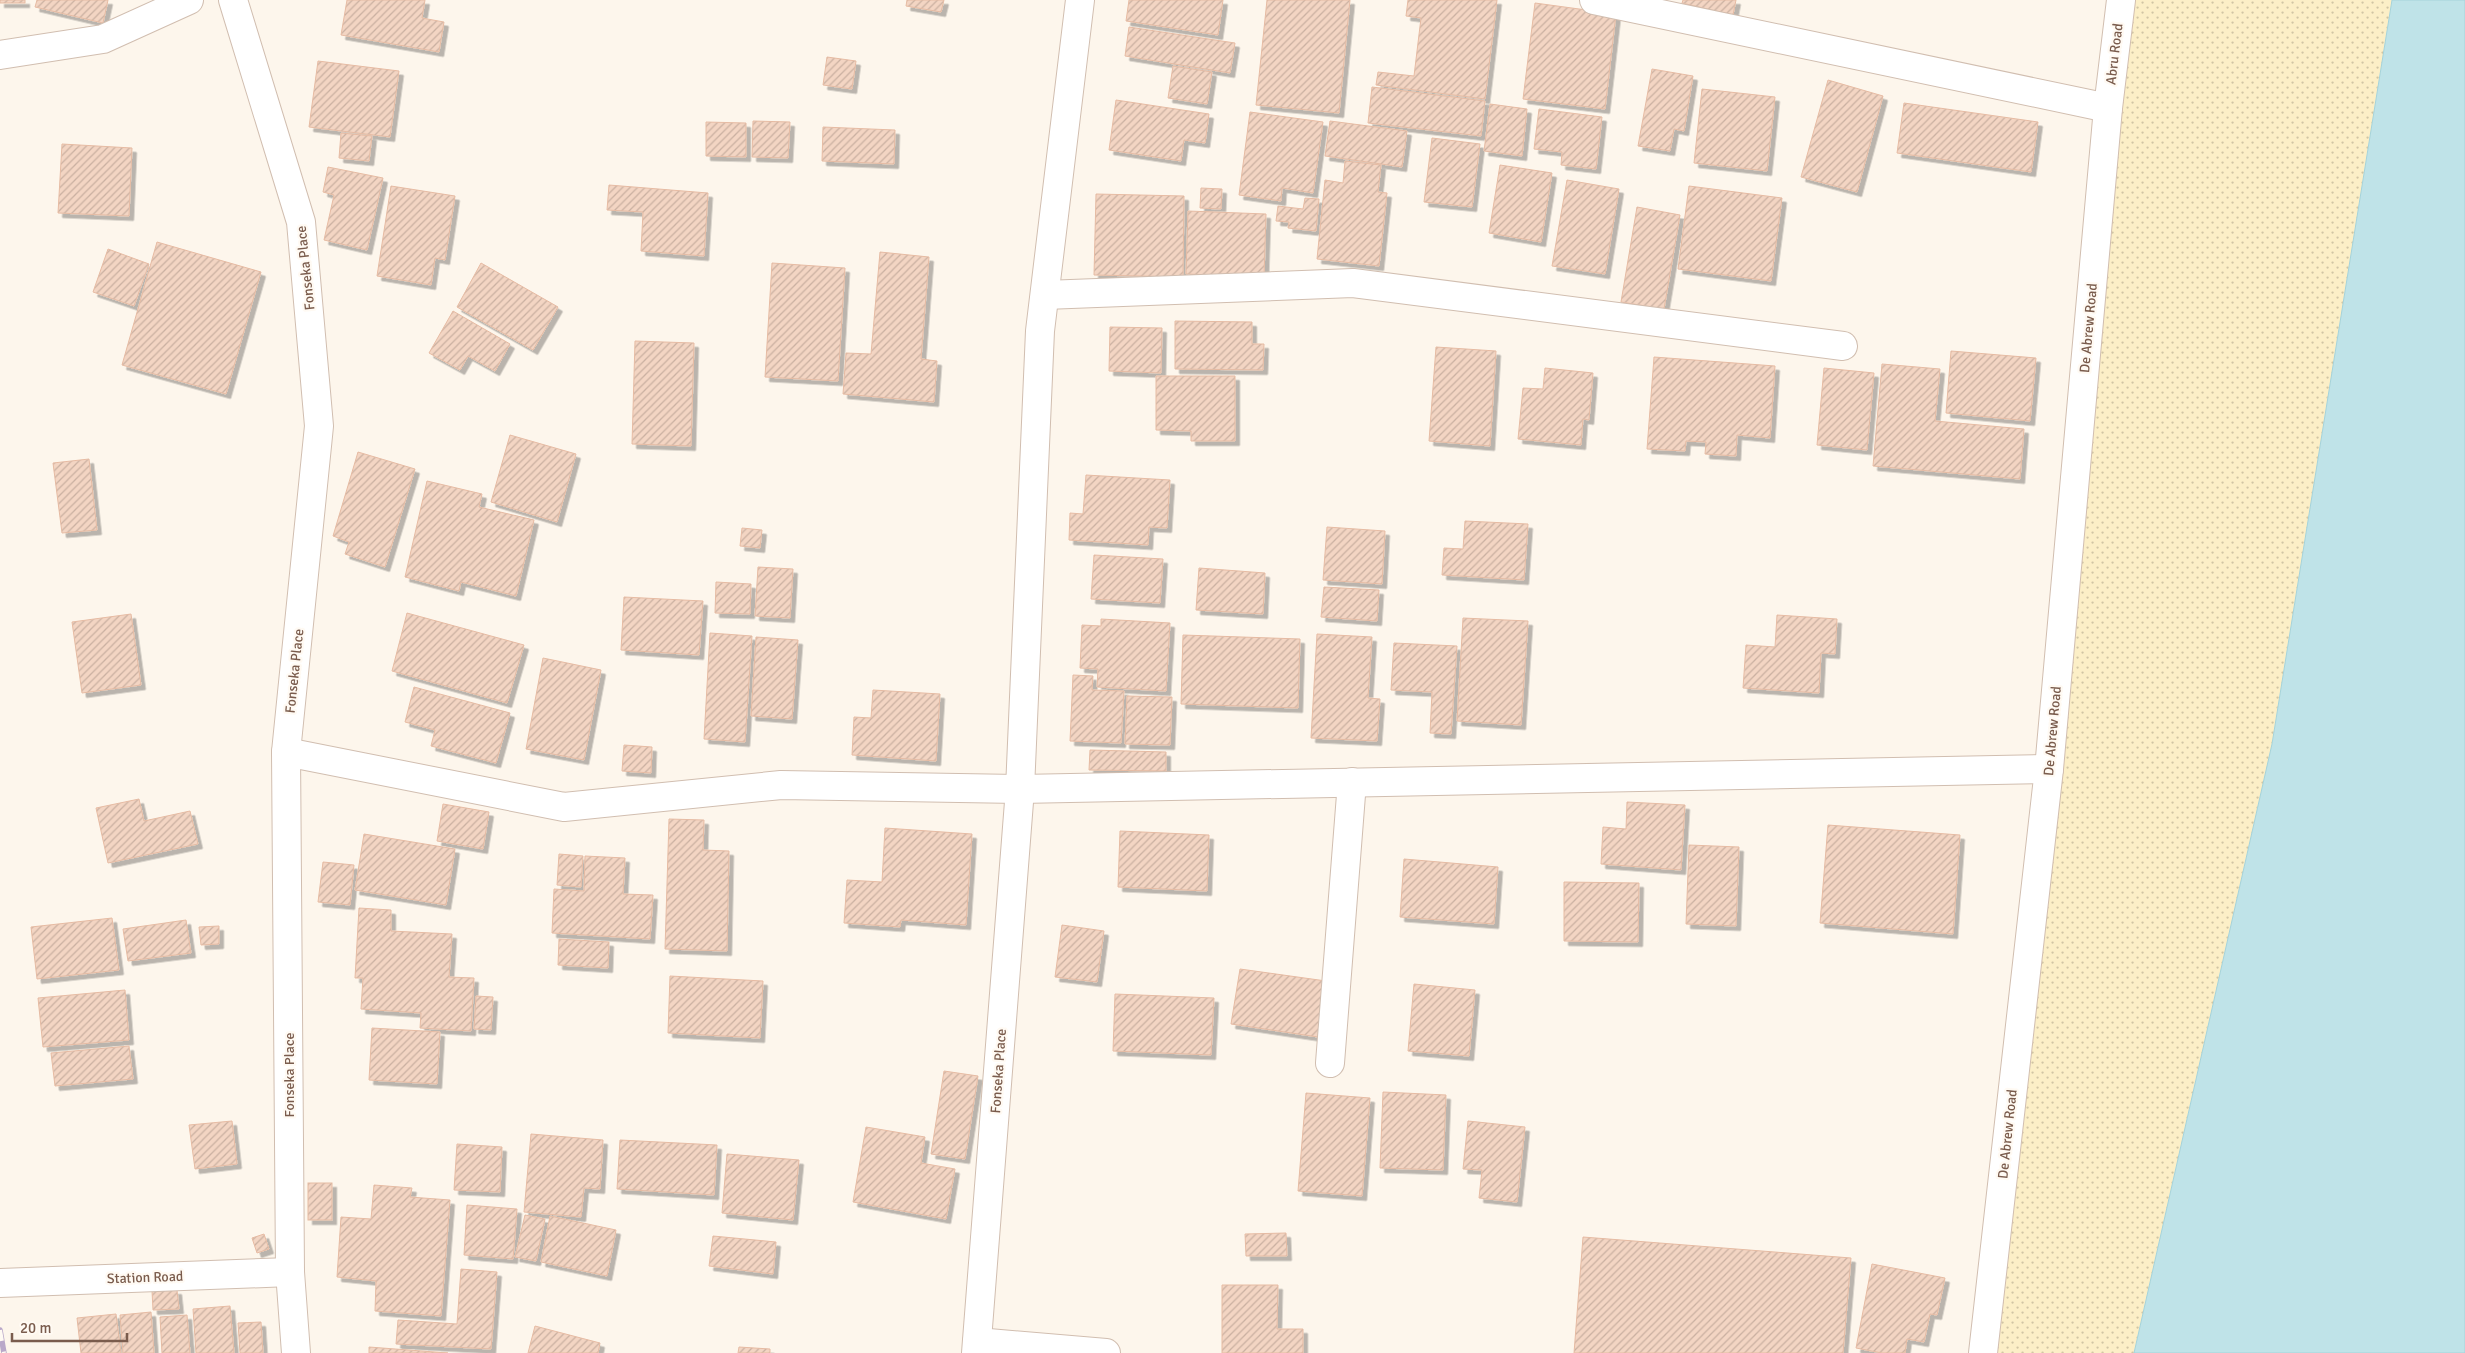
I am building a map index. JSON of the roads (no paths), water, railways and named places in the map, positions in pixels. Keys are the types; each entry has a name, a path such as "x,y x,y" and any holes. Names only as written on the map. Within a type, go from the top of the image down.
{"street":[{"path":"0,55 104,38 189,0"},
{"name":"Fonseka Place","path":"234,0 301,222 319,426 286,752 290,1272 296,1353"},
{"name":"Fonseka Place","path":"976,1347 1020,789 1040,331 1080,0"},
{"path":"1594,0 2108,108"},
{"name":"Abru Road","path":"2108,108 2121,0"},
{"name":"De Abrew Road","path":"1983,1353 2049,769 2108,108"},
{"path":"1044,295 1353,283 1843,346"},
{"path":"286,752 564,807 782,785 1020,789 2049,769"},
{"path":"1330,1063 1352,782"},
{"name":"Station Road","path":"0,1282 290,1272"},
{"path":"976,1347 1106,1353"}],"water":[{"path":"2392,0 2465,0 2465,1353 2134,1353 2272,744"}],"railway":[{"path":"0,1330 4,1353"}]}
